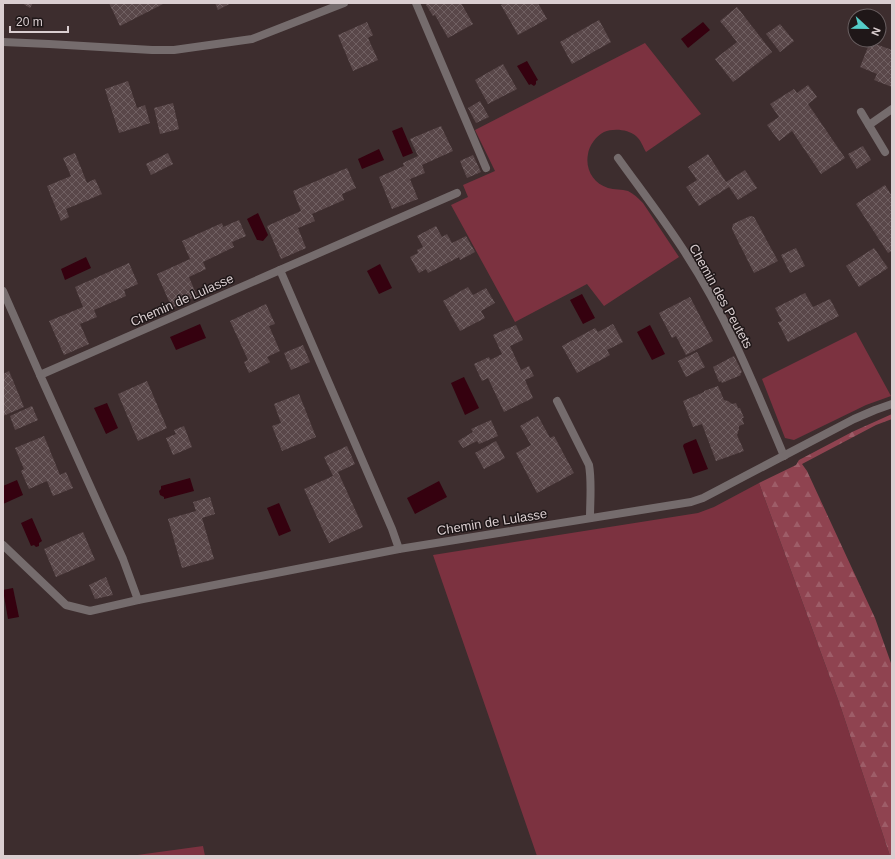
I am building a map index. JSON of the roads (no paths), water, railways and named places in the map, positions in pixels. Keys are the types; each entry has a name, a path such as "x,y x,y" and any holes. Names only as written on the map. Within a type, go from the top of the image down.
{"street":[{"path":"3,42 174,50 252,39 344,3"},
{"path":"416,3 486,168"},
{"path":"869,125 892,109"},
{"path":"861,112 885,152"},
{"name":"Chemin des Peutets","path":"618,158 687,255 707,289 754,384 784,456"},
{"name":"Chemin de Lulasse","path":"40,375 457,193"},
{"path":"280,270 392,529 399,549"},
{"path":"3,292 123,559 138,600"},
{"path":"557,401 589,465 591,486 590,518"},
{"path":"784,456 854,419 892,404"},
{"name":"Chemin de Lulasse","path":"3,545 66,605 90,611 138,600 399,549 691,502 703,498 784,456"}]}
